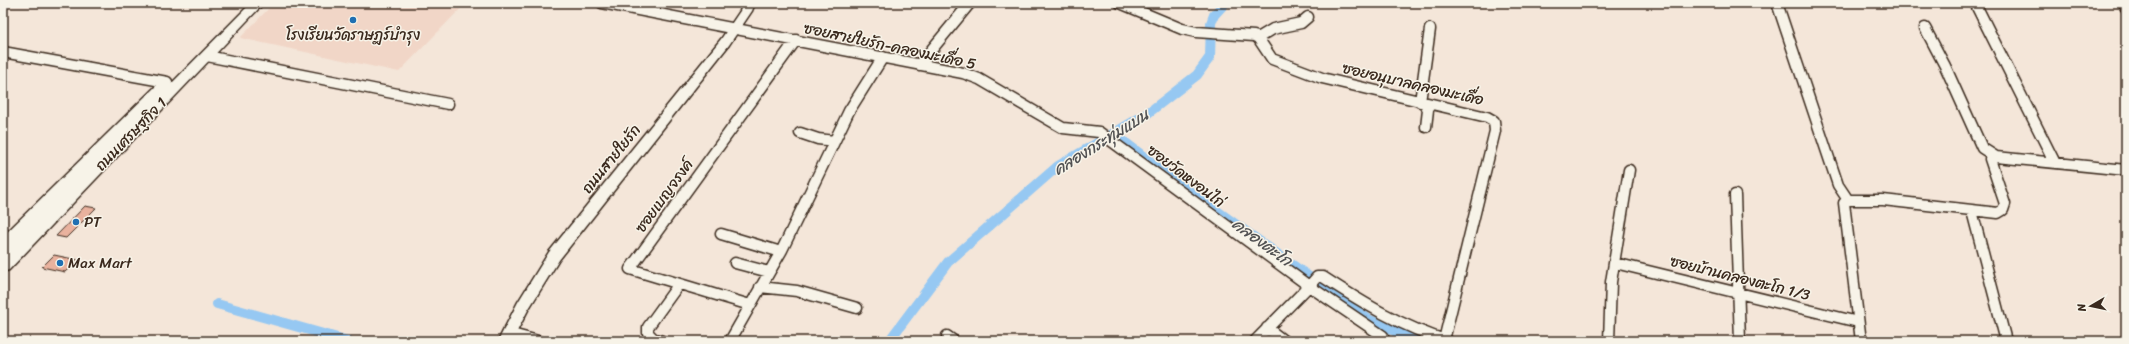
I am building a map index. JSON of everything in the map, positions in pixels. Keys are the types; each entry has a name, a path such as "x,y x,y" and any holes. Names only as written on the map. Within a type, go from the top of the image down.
{"main road":[{"name":"ถนนเศรษฐกิจ 1","path":"3,246 168,82 244,3"},
{"name":"ถนนเศรษฐกิจ 1","path":"3,266 258,3"}],"street":[{"name":"ซอยสายใยรัก-คลองมะเดื่อ 5","path":"602,3 963,73 979,79 1063,128 1075,131 1093,130 1099,132"},
{"name":"ถนนสายใยรัก","path":"506,337 538,279 554,256 725,42 746,11 749,3"},
{"path":"920,65 970,3"},
{"path":"1120,3 1167,24 1196,32 1248,34 1258,38 1275,28 1295,26 1305,22 1308,17"},
{"path":"1777,3 1829,154 1838,185 1848,200"},
{"path":"1975,3 2055,163"},
{"path":"2123,3 2126,8"},
{"path":"1925,28 1945,66 1982,148 1996,157"},
{"path":"1426,127 1428,110 1422,102 1430,29"},
{"name":"ซอยอนุบาลคลองมะเดื่อ","path":"1258,38 1272,59 1285,65 1322,78 1487,117 1492,119 1496,124 1446,340"},
{"name":"ซอยเบญจรงค์","path":"750,305 632,270 631,267 796,40"},
{"path":"3,52 168,82"},
{"path":"207,56 448,104"},
{"path":"730,341 781,252 834,141 857,98 883,57"},
{"name":"ซอยวัดหงอนไก่","path":"1099,132 1312,282"},
{"path":"800,133 818,139 834,141"},
{"path":"1860,341 1844,203 1848,200 1883,200 1998,213 2003,210 2005,204 1990,159 1996,157 2126,170"},
{"path":"1609,341 1611,282 1629,170"},
{"path":"1734,195 1737,275 1740,295 1740,341"},
{"path":"1972,211 2006,341"},
{"path":"721,234 781,252"},
{"path":"735,263 769,272"},
{"name":"ซอยบ้านคลองตะโก 1/3","path":"1615,263 1740,295 1858,322"},
{"path":"1255,341 1312,282 1323,277 1367,307 1406,327 1446,340"},
{"path":"1312,282 1383,336"},
{"path":"662,341 653,338 648,333 648,327 679,284"},
{"path":"760,287 797,291 857,308"},
{"path":"1267,328 1284,341"},
{"path":"506,337 538,341"}],"shaded area":[{"name":"โรงเรียนวัดราษฎร์บํารุง","path":"274,3 466,3 399,72 240,38"}],"building":[{"name":"PT","path":"85,206 96,208 66,238 56,236"},
{"name":"Max Mart","path":"54,255 78,260 65,272 42,267"}],"waterway":[{"name":"คลองกระทุ่มแบน","path":"889,341 948,262 1058,166 1148,113 1197,75 1210,57 1211,23 1214,15 1225,3"},
{"name":"คลองตะโก","path":"1114,134 1188,190 1368,319 1416,341"},
{"path":"217,304 348,341"}],"place":[{"name":"โรงเรียนวัดราษฎร์บํารุง","path":"353,20"},
{"name":"PT","path":"76,222"},
{"name":"Max Mart","path":"60,263"}]}
